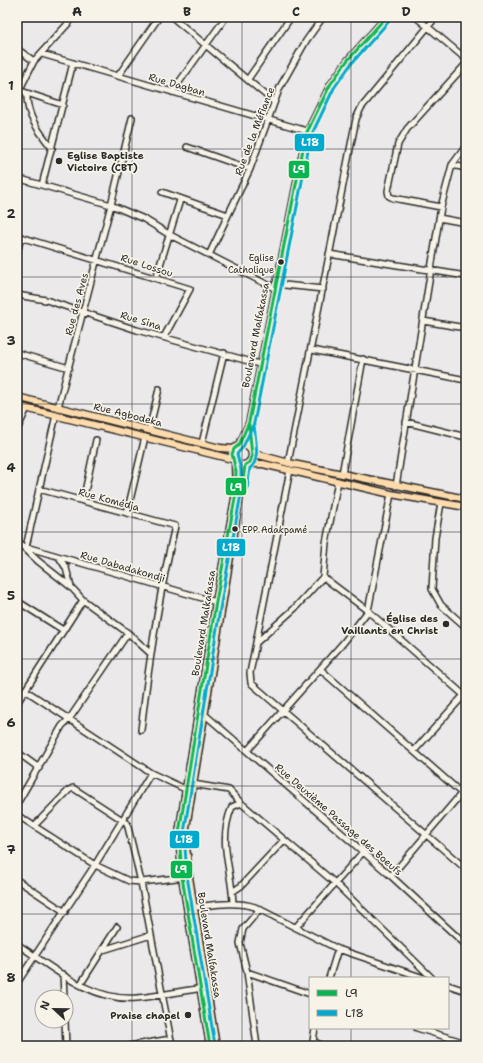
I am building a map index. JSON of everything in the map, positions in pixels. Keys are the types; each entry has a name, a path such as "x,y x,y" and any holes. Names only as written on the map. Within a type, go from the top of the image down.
{"main road":[{"name":"Rue Agbodeka","path":"17,397 202,443 237,447"},
{"name":"Rue Agbodeka","path":"17,406 234,460"},
{"path":"56,415 58,407"},
{"path":"239,493 234,460 237,447 245,445 259,455 288,463 466,499"},
{"path":"239,493 246,464 252,459 250,449"},
{"path":"234,460 240,465 263,464 391,494 466,507"},
{"name":"Boulevard Malkafassa","path":"202,711 216,602 239,493"},
{"name":"Boulevard Malfakassa","path":"210,1046 194,907 186,877 185,834 202,711 239,493"},
{"name":"Boulevard Malfakassa","path":"202,711 185,789 178,838 186,877 203,988 216,1046"}],"street":[{"path":"17,21 20,17"},
{"path":"62,105 27,94 18,93 34,61 42,54 74,17"},
{"path":"118,76 159,17"},
{"path":"172,17 273,101"},
{"path":"172,92 226,17"},
{"path":"248,80 291,17"},
{"name":"Rue de la Méfiance","path":"209,255 250,169 268,120 273,101 306,41 324,17"},
{"name":"Boulevard Malfakassa","path":"249,422 274,286 307,131 330,85 347,60 386,17"},
{"path":"416,17 466,59"},
{"path":"288,463 312,350 328,254 356,119 361,108 436,17"},
{"path":"17,49 34,61"},
{"name":"Rue Dagban","path":"42,54 307,131"},
{"path":"42,185 73,63"},
{"path":"441,207 393,198 389,196 388,191 398,144 407,128 466,64"},
{"path":"27,94 28,111 39,131 52,148"},
{"name":"Rue des Aves","path":"58,407 111,205 132,118"},
{"path":"396,486 414,369 432,271 441,207 452,165 466,146"},
{"path":"187,148 250,169"},
{"path":"452,165 466,168"},
{"path":"17,178 111,205 144,219 170,235 274,286 323,289"},
{"path":"162,192 180,200 228,215"},
{"path":"156,278 180,200"},
{"path":"439,218 466,223"},
{"path":"17,253 19,236"},
{"name":"Rue Lossou","path":"19,236 97,259 190,290 164,337"},
{"path":"328,254 466,276"},
{"name":"Rue Sina","path":"17,295 46,300 164,337 259,364"},
{"path":"423,321 466,328"},
{"path":"312,350 466,380"},
{"path":"17,353 69,368"},
{"path":"202,443 224,353"},
{"path":"342,474 363,359"},
{"path":"149,430 159,389"},
{"path":"17,430 27,408"},
{"path":"26,547 56,415"},
{"path":"237,447 249,422"},
{"path":"249,422 250,449"},
{"path":"406,422 466,437"},
{"path":"127,513 146,437"},
{"path":"83,501 96,440"},
{"path":"290,470 250,673 251,683 466,869"},
{"path":"257,642 286,617 322,577 328,530 338,481"},
{"name":"Rue Komédja","path":"39,489 175,526 161,586"},
{"path":"247,751 368,611 391,494"},
{"path":"441,503 435,538 432,589 441,605 466,627"},
{"path":"17,541 26,547 38,561 71,587 83,600 128,633 150,653"},
{"name":"Rue Dabadakondji","path":"26,547 216,602"},
{"path":"59,557 66,568 71,587"},
{"path":"322,577 368,611 465,696 414,751"},
{"path":"141,730 150,653 161,586"},
{"path":"17,703 83,600"},
{"path":"17,601 63,630"},
{"path":"17,804 39,768 58,732 70,718 128,633"},
{"path":"320,668 464,795"},
{"path":"25,690 70,718 151,773 185,789"},
{"name":"Rue Deuxième Passage des Boeufs","path":"202,711 391,876 466,945"},
{"path":"17,752 39,768"},
{"path":"17,983 95,865 151,773"},
{"path":"193,784 229,790 241,803 335,883 431,977"},
{"path":"34,826 69,790 73,788 123,819 128,826 141,882 172,1046"},
{"path":"391,876 464,795 466,788"},
{"path":"233,904 224,851 227,821 232,807 241,803"},
{"path":"17,815 95,865 129,881 141,882 186,877"},
{"path":"232,892 241,886 284,840"},
{"path":"296,928 363,852"},
{"path":"17,880 65,912"},
{"path":"194,907 245,904 260,909 338,949 421,977"},
{"path":"257,1046 247,972 240,943 243,929 260,909"},
{"path":"80,985 117,927"},
{"path":"103,950 151,935"},
{"path":"17,944 80,985 96,992 126,998 203,988"},
{"path":"329,977 338,949"},
{"path":"247,972 309,994"},
{"path":"62,974 63,989"},
{"path":"449,985 466,991"},
{"path":"65,1029 66,1046"},
{"path":"316,1029 313,1040 323,1046"},
{"path":"420,1029 466,1043"},
{"path":"129,1046 171,1039"}],"transit line":[{"name":"L9","path":"210,1046 182,877 179,833 216,602 236,493 236,471 232,454 234,449 239,445 249,422 306,134 330,85 347,61 386,17"},
{"name":"L18","path":"215,1045 187,876 184,833 221,603 241,494 241,470 237,454 243,447 254,423 311,136 334,88 351,64 390,20"},
{"name":"L9","path":"242,488 245,465 250,462 252,456 249,425"},
{"name":"L18","path":"247,489 250,468 253,465 256,454 254,425"}],"place":[{"name":"Eglise Baptiste Victoire (CBT)","path":"59,161"},
{"name":"Eglise Catholique","path":"281,262"},
{"name":"EPP Adakpamé","path":"235,529"},
{"name":"Église des Vaillants en Christ","path":"446,624"},
{"name":"Praise chapel","path":"188,1015"}]}
